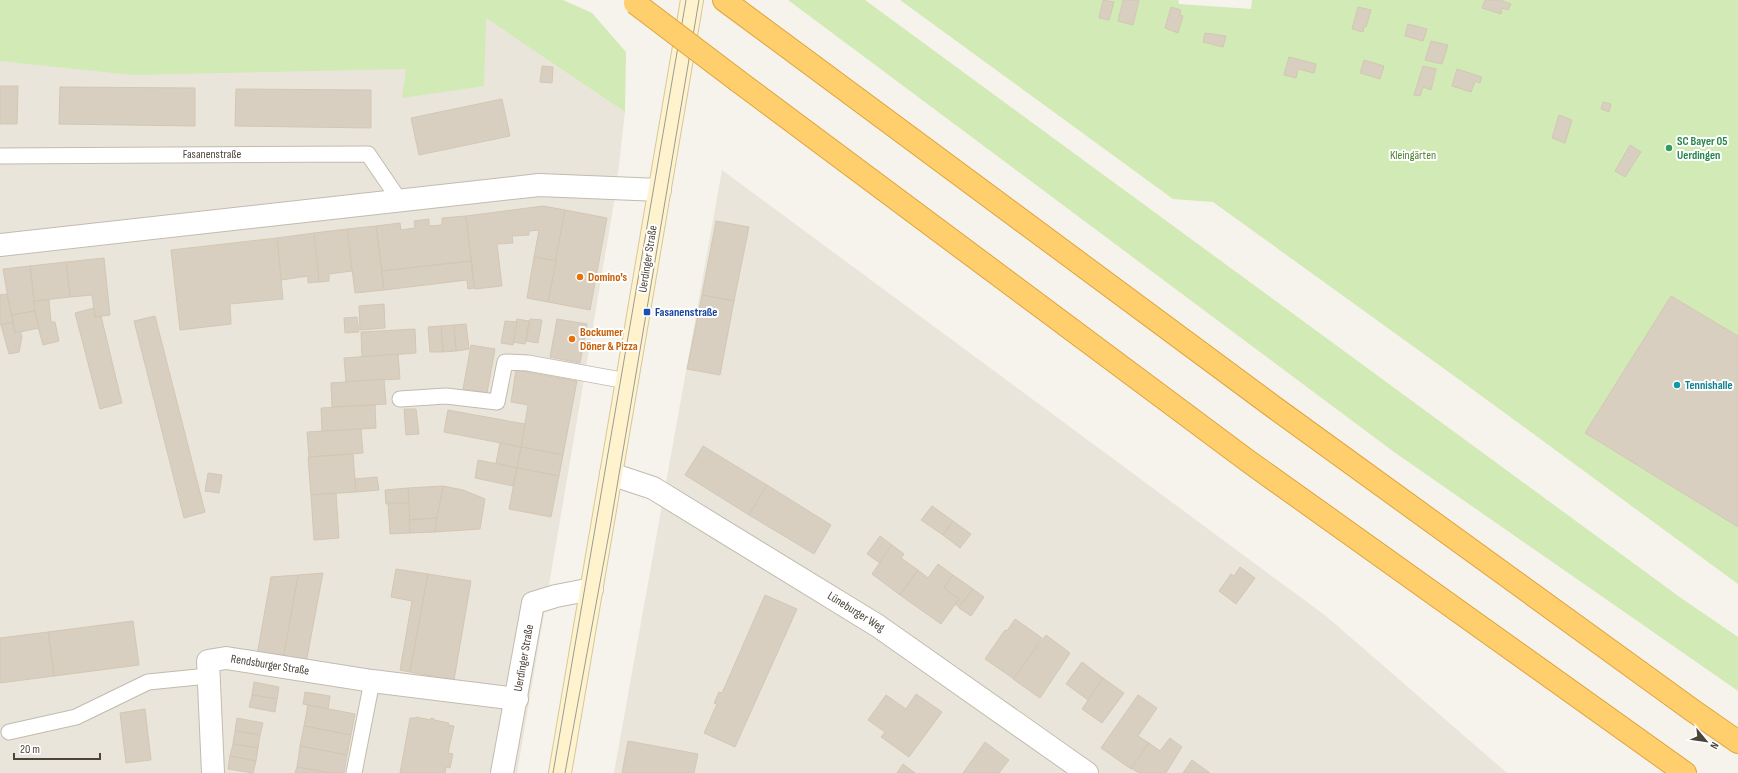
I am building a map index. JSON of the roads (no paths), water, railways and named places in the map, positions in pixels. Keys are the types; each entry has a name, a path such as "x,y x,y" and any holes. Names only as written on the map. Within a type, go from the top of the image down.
{"highway":[{"path":"724,0 1275,408 1738,742"},
{"path":"633,2 1248,461 1685,773"}],"street":[{"name":"Uerdinger Straße","path":"560,773 692,0"},
{"path":"0,245 539,185 660,190"},
{"name":"Lüneburger Weg","path":"611,474 653,488 878,626 1087,773"},
{"name":"Uerdinger Straße","path":"502,773 517,699 533,603 556,596 592,589"},
{"name":"Rendsburger Straße","path":"212,773 208,661 226,658 372,681 517,699"}],"lane":[{"name":"Fasanenstraße","path":"0,156 368,154 400,201"},
{"path":"400,399 446,396 497,402 505,362 528,363 627,381"},
{"path":"9,732 76,718 148,682 208,676"},
{"path":"354,773 372,681"}],"tram line":[{"path":"553,773 686,0"},
{"path":"565,773 610,528 699,0"}],"place":[{"name":"SC Bayer 05 Uerdingen","path":"1669,148"},
{"name":"Domino's","path":"580,277"},
{"name":"Fasanenstraße","path":"647,312"},
{"name":"Bockumer Döner & Pizza","path":"572,339"},
{"name":"Tennishalle","path":"1677,385"}],"park label":[{"name":"Kleingärten","path":"1413,155"}]}
